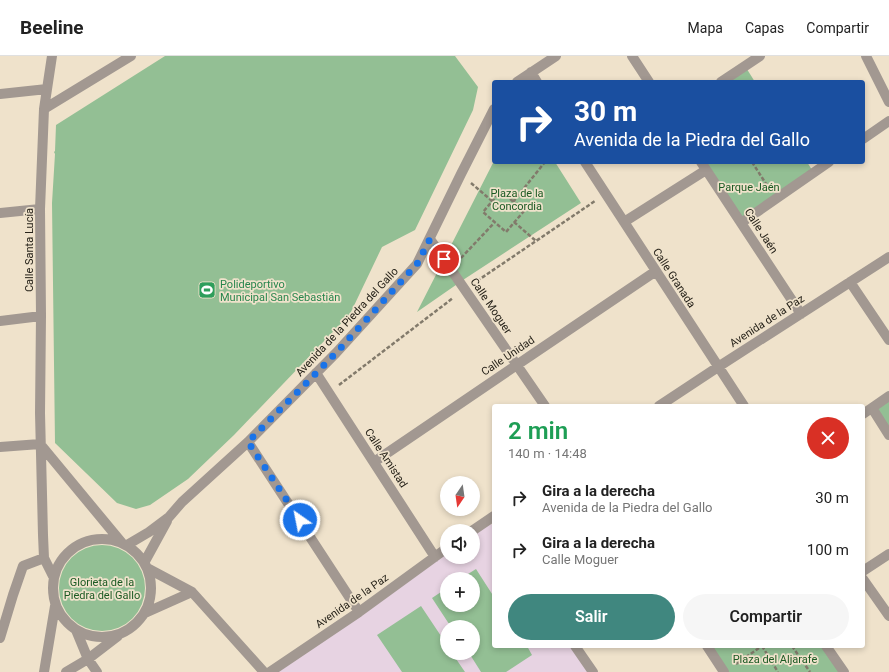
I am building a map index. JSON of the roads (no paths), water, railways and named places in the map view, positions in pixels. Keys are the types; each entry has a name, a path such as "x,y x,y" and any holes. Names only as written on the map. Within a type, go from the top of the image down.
{"street":[{"name":"Calle Santa Lucía","path":"52,56 44,109 40,208 40,444 44,558 53,576"},
{"path":"44,109 131,56"},
{"path":"520,80 556,56"},
{"path":"632,56 648,80"},
{"path":"724,80 760,56"},
{"path":"866,56 889,102"},
{"path":"531,72 536,80"},
{"path":"0,94 47,89"},
{"name":"Avenida de la Piedra del Gallo","path":"124,544 149,532 169,517 182,502 248,442 336,353 417,264 492,113"},
{"path":"865,138 889,121"},
{"name":"Calle Granada","path":"586,164 743,404"},
{"path":"741,223 826,164"},
{"path":"624,222 703,166"},
{"name":"Calle Jaén","path":"703,166 801,314"},
{"path":"0,213 40,208"},
{"name":"Calle Moguer","path":"430,239 544,404"},
{"name":"Avenida de la Paz","path":"662,404 889,257"},
{"name":"Calle Unidad","path":"374,462 656,271"},
{"path":"850,282 889,340"},
{"path":"0,321 41,316"},
{"name":"Calle Amistad","path":"316,373 435,557"},
{"path":"865,413 889,396"},
{"path":"872,408 888,432"},
{"path":"248,442 359,612"},
{"path":"0,447 40,444 124,544 138,555 146,566 151,583 150,598 144,613 135,624 88,659 66,672"},
{"name":"Avenida de la Piedra del Gallo","path":"146,566 169,517"},
{"path":"480,527 492,521"},
{"path":"44,672 55,606 52,591 53,576 59,562 69,550 82,542 97,538 113,540 124,544"},
{"name":"Avenida de la Paz","path":"270,672 359,612 440,553"},
{"path":"865,570 889,554"},
{"path":"0,638 23,566 44,558"},
{"path":"146,566 192,592 264,672"},
{"path":"865,582 889,616"},
{"path":"144,613 192,592"},
{"path":"55,606 64,620 76,630 91,636 107,637 123,633"},
{"path":"76,630 88,659 97,672"},
{"path":"576,648 593,672"},
{"path":"709,648 728,670"},
{"path":"827,648 844,672"}],"place":[{"name":"Polideportivo Municipal San Sebastián","path":"207,290"}],"park label":[{"name":"Parque Jaén","path":"749,187"},
{"name":"Plaza de la Concordia","path":"517,199"},
{"name":"Glorieta de la Piedra del Gallo","path":"102,588"},
{"name":"Plaza del Aljarafe","path":"775,659"}]}
